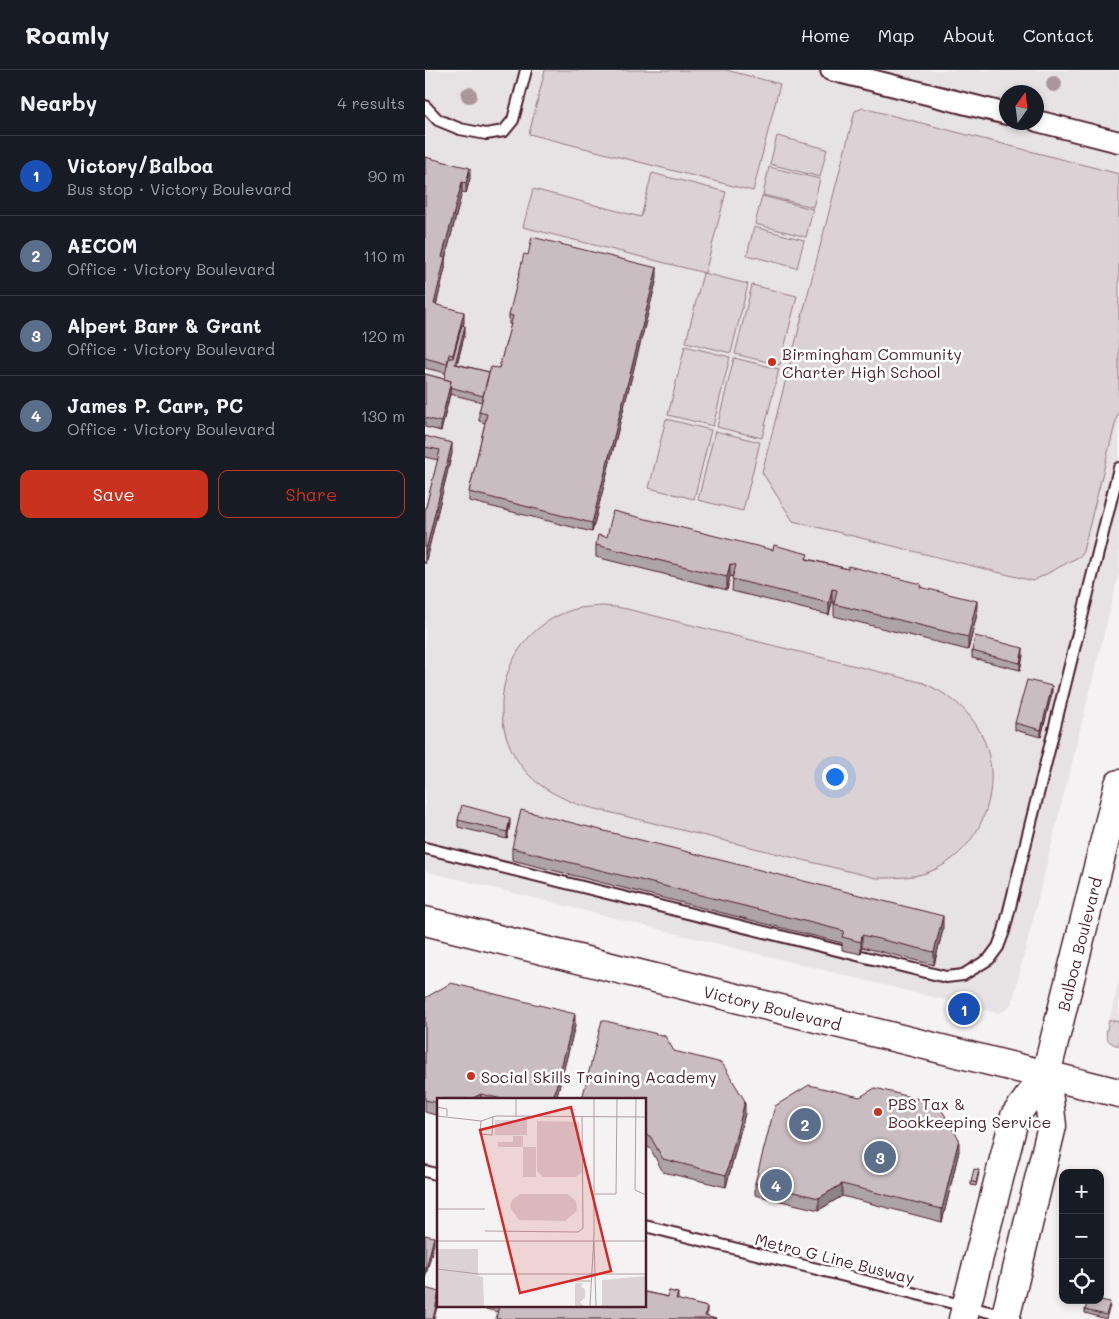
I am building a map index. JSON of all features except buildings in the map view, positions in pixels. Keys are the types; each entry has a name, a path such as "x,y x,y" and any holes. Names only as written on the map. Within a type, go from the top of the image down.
{"main road":[{"name":"Balboa Boulevard","path":"1010,1318 1052,1126 1046,1074 1119,784"},
{"name":"Victory Boulevard","path":"425,921 1119,1093"},
{"name":"Balboa Boulevard","path":"965,1312 1015,1116 1046,1074"}],"street":[{"path":"831,70 999,112"},
{"path":"1044,123 1119,142"}],"lane":[{"path":"425,106 437,120 460,129 486,134 504,131 513,120 526,70"},
{"path":"425,848 946,977 963,975 989,959 998,947 1004,931 1119,468"},
{"name":"Metro G Line Busway","path":"646,1226 965,1312 1010,1318"}],"shaded area":[{"name":"Birmingham Community Charter High School","path":"425,70 1119,70 1119,573 1012,1003 1006,1010 997,1013 425,871"},
{"path":"545,70 726,70 780,84 753,191 529,134"},
{"path":"863,108 1119,174 1119,409 1082,555 1033,581 793,521 762,472 855,111"},
{"path":"777,136 827,149 820,177 770,164"},
{"path":"769,167 820,179 813,207 763,195"},
{"path":"652,173 726,192 705,273 523,227 533,189 641,217"},
{"path":"762,196 813,209 806,237 755,224"},
{"path":"754,227 804,240 797,268 747,255"},
{"path":"703,273 748,284 731,353 686,342"},
{"path":"752,285 797,296 780,365 735,354"},
{"path":"685,346 730,357 713,426 668,415"},
{"path":"734,358 779,369 762,438 717,427"},
{"path":"666,419 711,430 694,499 649,488"},
{"path":"715,431 760,442 743,511 698,500"},
{"path":"602,606 627,609 924,683 936,689 967,713 980,732 988,754 991,776 989,798 982,820 971,840 955,856 929,872 907,877 876,878 580,805 546,789 528,774 513,753 505,730 502,706 505,682 513,659 527,639 546,623 569,611 585,607"},
{"path":"1119,979 1119,1046 1110,1043 1106,1035"},
{"path":"1109,1020 1119,1022 1119,1046 1110,1042 1106,1036"}],"place":[{"name":"Birmingham Community Charter High School","path":"772,362"},
{"name":"Victory/Balboa","path":"964,1009"},
{"name":"Social Skills Training Academy","path":"471,1076"},
{"name":"PBS Tax & Bookkeeping Service","path":"878,1112"},
{"name":"AECOM","path":"805,1124"},
{"name":"Alpert Barr & Grant","path":"880,1157"},
{"name":"James P. Carr, PC","path":"776,1185"}]}
